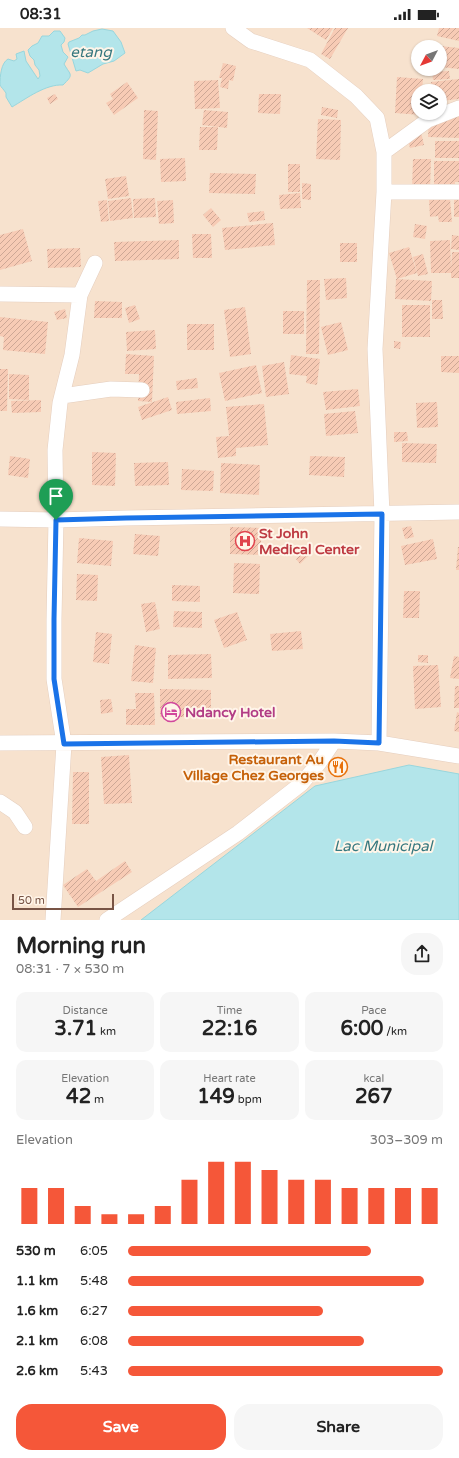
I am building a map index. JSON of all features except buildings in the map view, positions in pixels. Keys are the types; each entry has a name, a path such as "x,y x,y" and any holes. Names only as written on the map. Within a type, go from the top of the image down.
{"street":[{"path":"233,28 251,41 310,60 356,96 377,118 384,152 384,192 375,349 382,514 379,743"},
{"path":"384,152 428,120 459,108"},
{"path":"384,192 459,192"},
{"path":"53,920 64,744 54,679 56,520 55,450 62,396 72,355 80,295 95,263"},
{"path":"0,294 80,295"},
{"path":"62,396 111,389 142,390"},
{"path":"0,519 56,520 459,512"},
{"path":"107,920 244,828 301,784 320,763 334,741"},
{"path":"0,743 64,744 334,741 379,743 459,756"},
{"path":"0,802 15,812 25,827"}],"shaded area":[{"path":"0,28 459,28 459,920 0,920"}],"water":[{"name":"etang","path":"102,29 113,31 121,42 125,53 114,61 103,64 88,73 80,70 76,71 68,44 69,42 79,38 82,35"},
{"name":"etang","path":"54,31 60,31 65,38 61,45 63,52 68,57 64,64 70,73 69,79 63,85 43,89 12,107 6,97 6,93 0,85 2,67 4,63 8,59 14,61 17,59 16,54 24,51 26,61 38,79 40,76 39,70 28,50 38,43 42,36 49,36"},
{"name":"Lac Municipal","path":"409,765 459,774 459,920 141,920 315,786"}],"place":[{"name":"St John Medical Center","path":"245,541"},
{"name":"Ndancy Hotel","path":"171,712"},
{"name":"Restaurant Au Village Chez Georges","path":"338,767"}],"route":[{"path":"382,514 379,743 334,741 64,744 54,679 56,520 382,514"}]}
